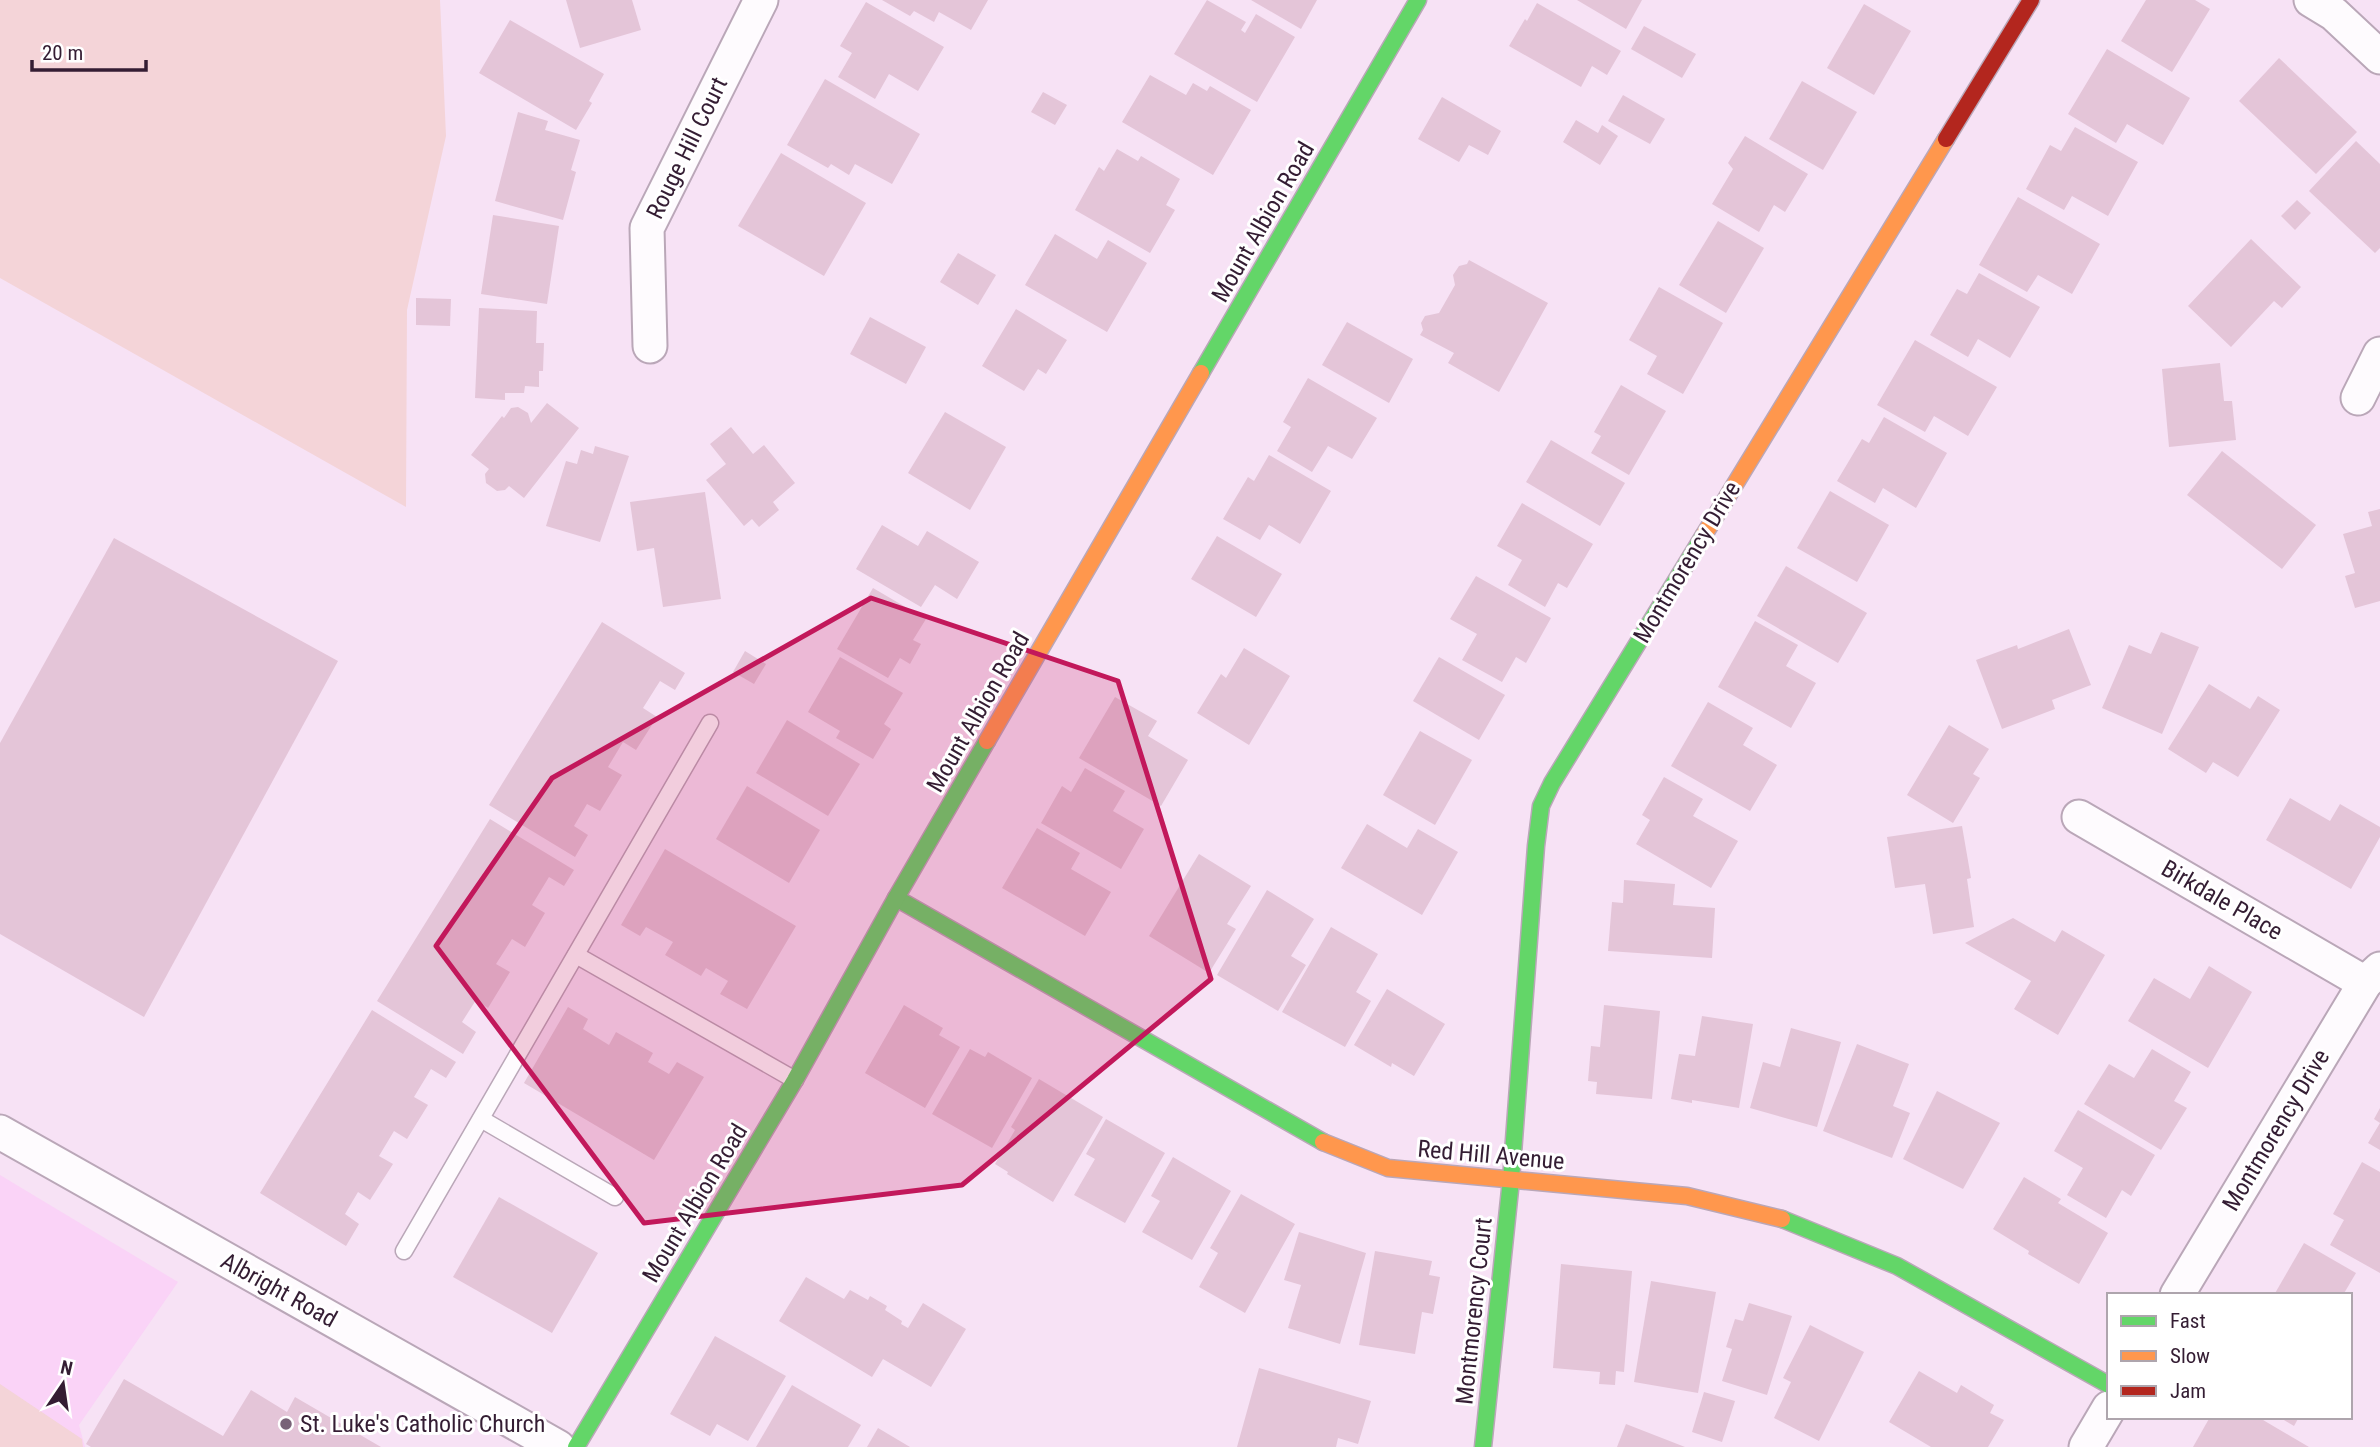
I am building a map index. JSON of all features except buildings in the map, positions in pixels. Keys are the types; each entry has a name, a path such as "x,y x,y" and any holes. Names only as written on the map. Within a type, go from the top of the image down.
{"street":[{"name":"Rouge Hill Court","path":"650,346 647,228 761,0"},
{"name":"Mount Albion Road","path":"576,1447 795,1080 896,898 1418,0"},
{"name":"Montmorency Drive","path":"1511,1180 1541,806 1552,783 2031,0"},
{"path":"2311,0 2333,14 2380,57"},
{"path":"2358,398 2380,354"},
{"name":"Birkdale Place","path":"2079,817 2372,976"},
{"name":"Red Hill Avenue","path":"896,898 1313,1138 1388,1168 1687,1196 1786,1220 1897,1266 2107,1384"},
{"name":"Montmorency Drive","path":"2178,1293 2372,976"},
{"name":"Albright Road","path":"0,1132 558,1447"},
{"name":"Montmorency Court","path":"1483,1447 1511,1180"},
{"path":"2086,1447 2107,1411"}],"lane":[{"path":"404,1251 710,723"},
{"path":"576,955 795,1080"},
{"path":"481,1119 615,1197"}],"highlighted area":[{"path":"871,598 1118,681 1211,979 962,1185 644,1223 436,946 552,778"}],"shaded area":[{"path":"0,0 440,0 446,136 407,310 406,507 0,278"},
{"path":"0,1175 178,1282 79,1425 85,1447 0,1447"},
{"path":"0,1384 82,1439 83,1447 0,1447"}],"traffic: fast":[{"path":"1201,373 1418,0"},
{"path":"1483,1447 1511,1180 1541,806 1552,783 1704,535"},
{"path":"576,1447 795,1080 987,741"},
{"path":"896,898 1323,1142"},
{"path":"1782,1219 1897,1266 2107,1384"}],"traffic: slow":[{"path":"1704,535 1946,139"},
{"path":"987,741 1201,373"},
{"path":"1323,1142 1388,1168 1687,1196 1782,1219"}],"traffic: jam":[{"path":"1946,139 2031,0"}],"place":[{"name":"St. Luke's Catholic Church","path":"286,1424"}]}
